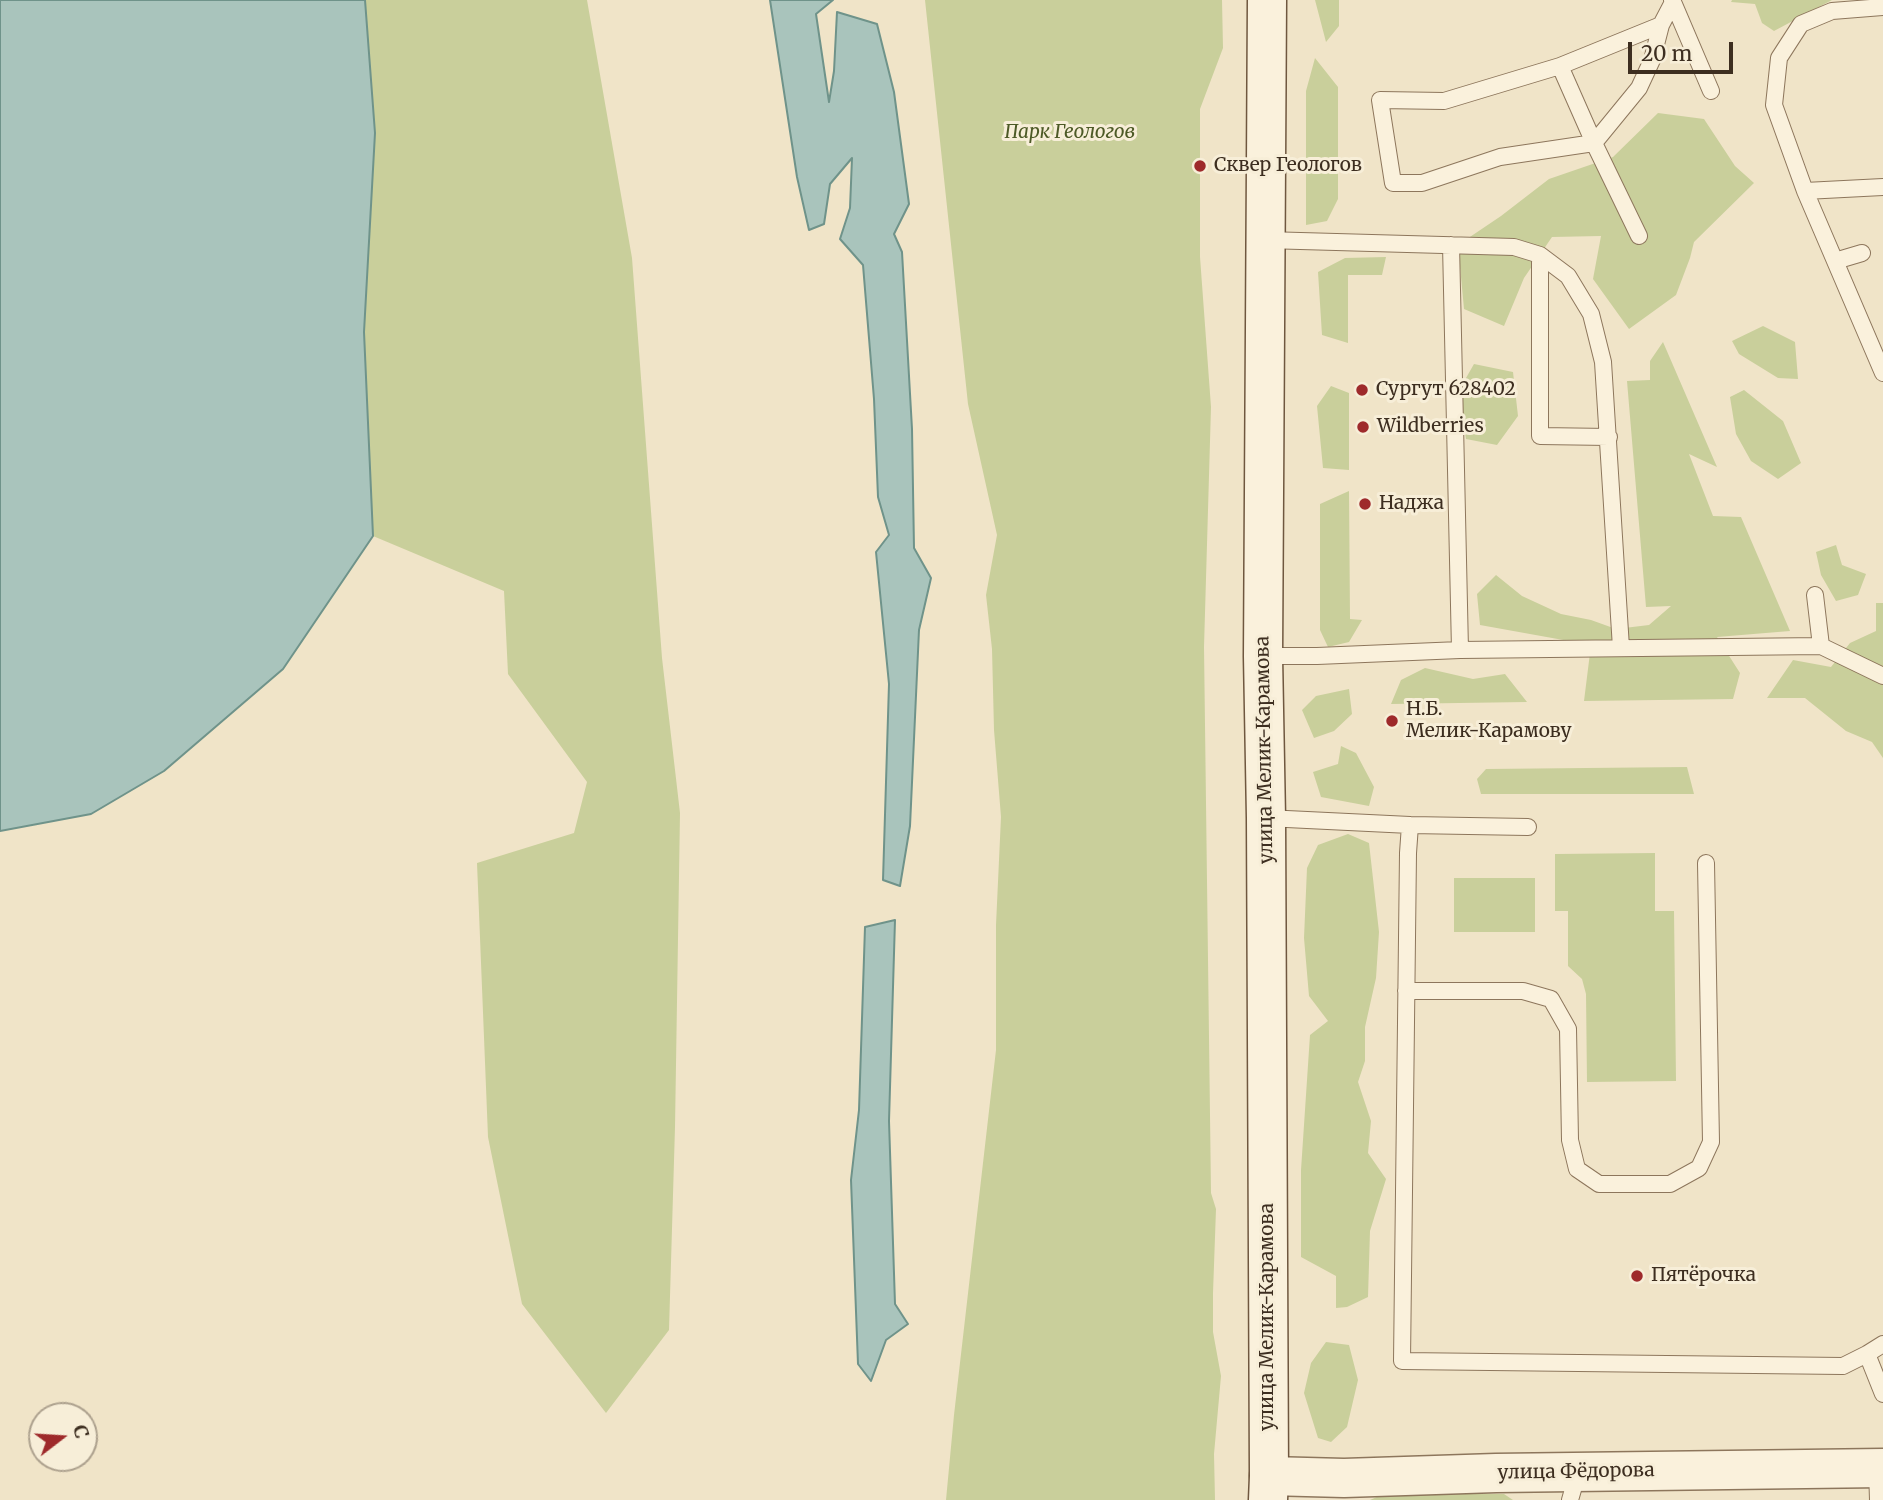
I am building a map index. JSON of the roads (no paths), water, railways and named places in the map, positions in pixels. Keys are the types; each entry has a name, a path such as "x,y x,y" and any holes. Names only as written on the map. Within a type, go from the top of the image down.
{"main road":[{"name":"улица Мелик-Карамова","path":"1267,0 1264,656 1268,1488"},
{"name":"улица Фёдорова","path":"1268,1488 1344,1478 1496,1473 1574,1486 1879,1479"}],"lane":[{"path":"1661,25 1560,66 1444,101 1380,100 1393,183 1422,183 1500,157 1594,143 1639,88 1652,60 1661,25 1672,1"},
{"path":"1672,1 1711,91"},
{"path":"1883,8 1832,11 1801,24 1779,58 1774,105 1805,191 1883,373"},
{"path":"1560,66 1639,236"},
{"path":"1805,191 1883,187"},
{"path":"1265,240 1514,247 1540,255 1568,275 1591,314 1603,362 1621,648"},
{"path":"1451,245 1460,650"},
{"path":"1835,261 1861,253"},
{"path":"1540,255 1540,436 1609,437"},
{"path":"1815,595 1821,646"},
{"path":"1264,656 1460,650 1821,646 1883,676"},
{"path":"1266,818 1528,827"},
{"path":"1410,825 1402,1361 1843,1366 1883,1344"},
{"path":"1406,991 1523,992 1551,999 1568,1029 1570,1140 1577,1169 1599,1184 1670,1184 1699,1168 1711,1142 1706,863"},
{"path":"1867,1354 1883,1394"}],"water":[{"path":"0,0 365,0 375,133 364,332 373,536 283,669 164,771 91,814 0,831"},
{"path":"770,0 833,0 816,14 829,102 834,71 837,12 877,24 894,92 909,204 894,234 902,252 912,429 914,548 931,578 919,630 910,826 900,886 883,880 889,684 876,552 889,535 878,497 874,399 863,265 840,239 850,208 852,158 830,184 824,224 809,230 797,177"},
{"path":"895,920 889,1121 895,1304 908,1324 886,1340 871,1381 858,1364 851,1180 859,1110 865,927"}],"place":[{"name":"Сквер Геологов","path":"1200,166"},
{"name":"Сургут 628402","path":"1362,390"},
{"name":"Wildberries","path":"1363,427"},
{"name":"Наджа","path":"1365,504"},
{"name":"Н.Б. Мелик-Карамову","path":"1392,721"},
{"name":"Пятёрочка","path":"1637,1276"}],"park label":[{"name":"Парк Геологов","path":"1070,133"}]}
